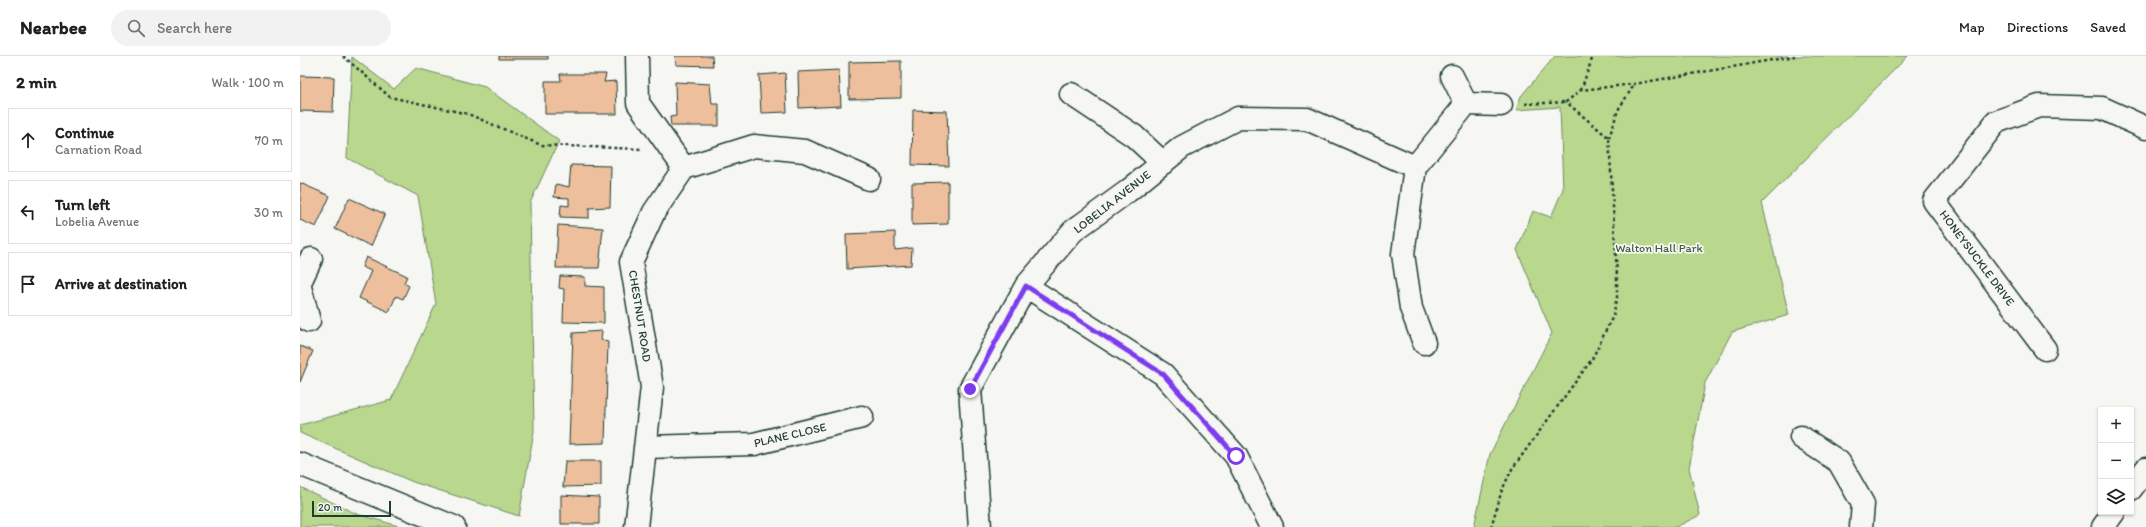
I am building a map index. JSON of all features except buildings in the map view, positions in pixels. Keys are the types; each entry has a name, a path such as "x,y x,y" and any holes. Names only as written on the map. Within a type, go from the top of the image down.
{"street":[{"path":"637,56 638,103 684,168 754,146 805,151 869,179"},
{"path":"1452,76 1466,104"},
{"name":"LOBELIA AVENUE","path":"1071,94 1134,136 1163,163"},
{"path":"1466,104 1502,105"},
{"path":"1424,343 1411,308 1403,254 1415,167 1466,104"},
{"name":"HONEYSUCKLE DRIVE","path":"2045,349 1934,201 1996,122 2039,106 2102,108 2146,128"},
{"name":"LOBELIA AVENUE","path":"980,527 970,389 1026,286 1073,231 1128,191 1182,147 1238,118 1307,119 1360,141 1415,167"},
{"name":"CHESTNUT ROAD","path":"636,527 652,387 631,262 654,212 684,168"},
{"path":"300,282 311,259"},
{"path":"1026,286 1163,374 1236,456 1272,527"},
{"path":"300,287 309,321"},
{"name":"PLANE CLOSE","path":"645,447 754,444 862,417"},
{"path":"1801,437 1839,462 1863,504 1861,527"},
{"path":"300,464 454,527"},
{"path":"2134,485 2146,469"},
{"path":"2103,527 2112,515"}],"path":[{"path":"343,56 390,97 468,114 541,145 671,150"},
{"path":"1582,90 1593,56"},
{"path":"1502,105 1566,102 1582,90 1634,84 1795,56"},
{"path":"1491,527 1502,490 1512,469 1592,359 1613,316 1617,297 1617,276 1609,138 1618,110 1634,84"},
{"path":"1566,102 1609,138"}],"green space":[{"name":"Walton Hall Park","path":"1555,56 1908,56 1762,203 1789,315 1732,332 1705,383 1689,468 1700,515 1676,527 1474,527 1490,454 1552,333 1517,250 1533,211 1551,217 1563,189 1560,107 1516,110 1521,96"},
{"path":"352,57 394,89 416,68 485,87 559,141 530,203 534,431 519,516 413,482 300,433 300,425 391,400 436,304 418,196 347,158"},
{"path":"300,487 357,514 402,527 300,527"}],"route":[{"path":"970,389 1026,286 1163,374 1236,456"}]}
